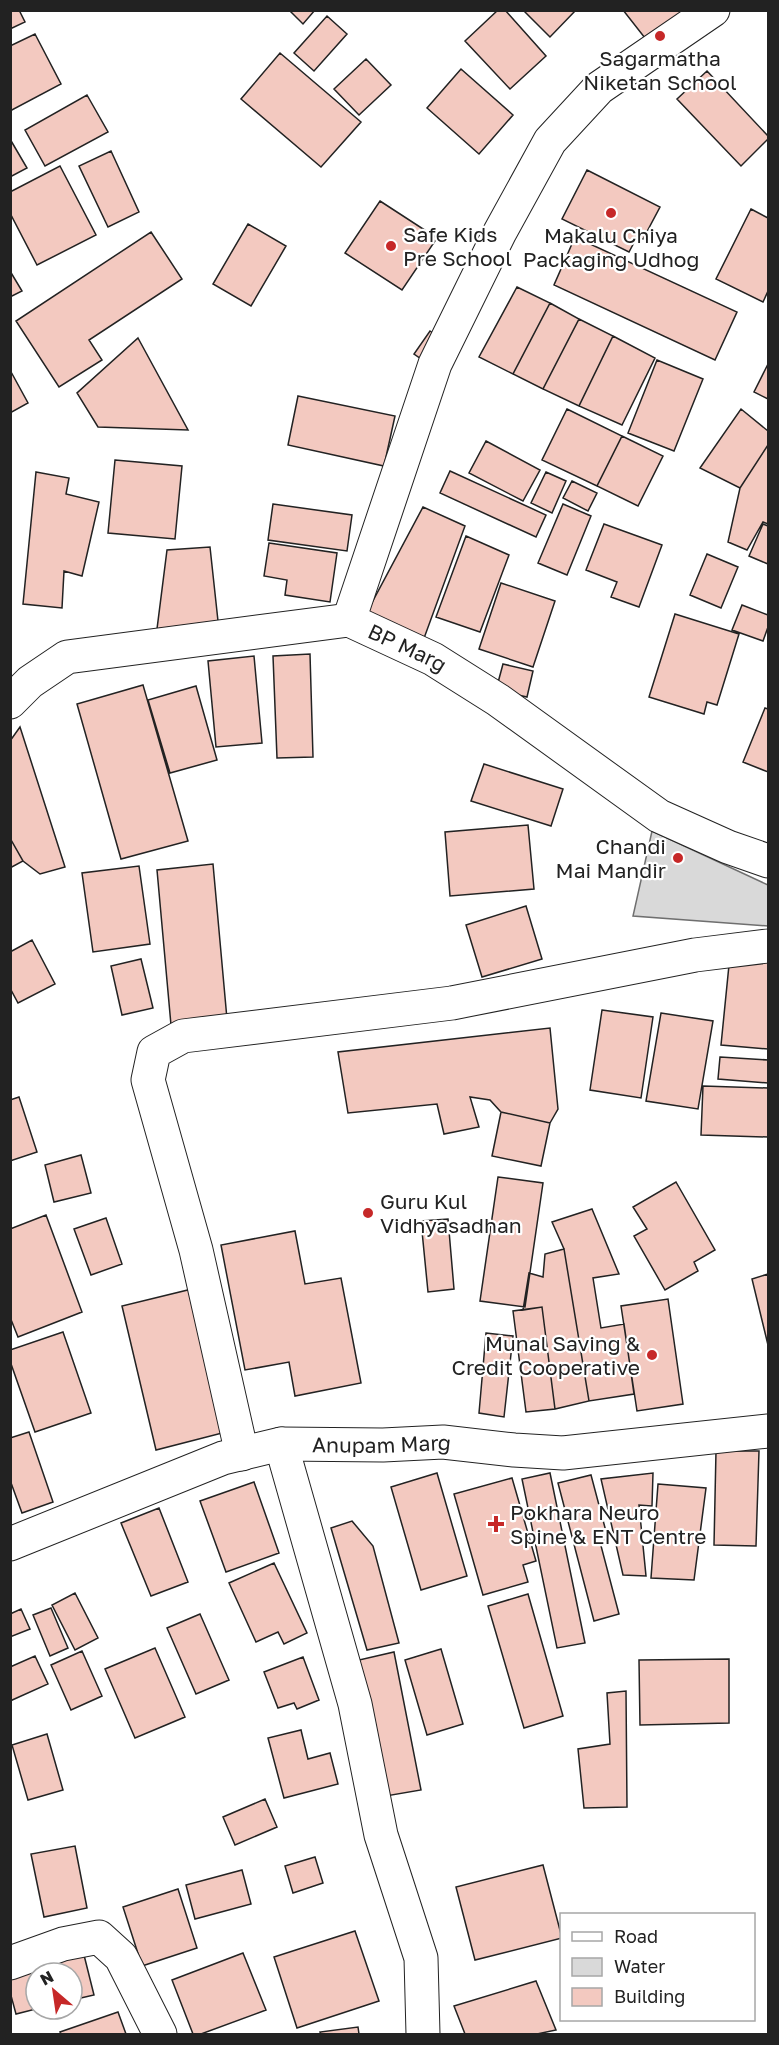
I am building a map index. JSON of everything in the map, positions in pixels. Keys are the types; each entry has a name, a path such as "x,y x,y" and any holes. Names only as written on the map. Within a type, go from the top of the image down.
{"street":[{"path":"349,620 435,364 500,232 550,141 599,88 713,10"},
{"name":"BP Marg","path":"10,702 30,681 67,657 349,620 433,659 498,700 659,816 728,847 768,861"},
{"path":"242,1454 196,1250 148,1080 154,1052 183,1036 452,1003 695,955 768,946"},
{"name":"Anupam Marg","path":"10,1544 223,1458 280,1444 383,1445 443,1442 563,1453 768,1431"},
{"path":"280,1444 355,1704 381,1835 421,1958 423,2034"},
{"path":"10,1963 63,1944 99,1937 121,1958 160,2034"}],"water":[{"name":"Chandi Mai Mandir","path":"652,831 768,885 768,926 633,916"}],"building":[{"path":"10,10 19,10 25,22 10,29"},
{"path":"289,10 315,10 303,24"},
{"path":"498,10 505,10 546,56 510,89 465,41"},
{"path":"523,10 576,10 550,37"},
{"path":"623,10 700,10 652,47"},
{"path":"327,16 347,34 314,71 294,53"},
{"path":"35,34 61,84 10,111 10,46"},
{"path":"280,53 361,122 321,167 241,99"},
{"path":"366,59 391,85 359,115 334,89"},
{"path":"461,69 513,115 479,154 427,108"},
{"path":"707,71 768,136 768,139 741,166 677,99"},
{"path":"87,95 108,132 45,166 25,130"},
{"path":"10,139 27,168 10,177"},
{"path":"111,151 139,212 108,227 79,166"},
{"path":"60,166 96,235 37,265 10,213 10,192"},
{"name":"Makalu Chiya Packaging Udhog","path":"587,170 660,207 643,239 637,237 629,252 562,219"},
{"name":"Safe Kids Pre School","path":"380,201 437,238 402,290 345,253"},
{"path":"751,209 768,218 768,291 763,302 716,279"},
{"path":"248,224 286,246 251,306 213,284"},
{"path":"151,232 182,279 89,340 102,360 59,387 16,321"},
{"path":"575,237 737,312 715,360 554,285"},
{"path":"10,271 22,291 10,297"},
{"path":"517,287 550,303 513,374 479,357"},
{"path":"550,303 579,319 543,389 513,374"},
{"path":"579,319 613,336 579,406 543,389"},
{"path":"430,331 445,341 430,365 414,354"},
{"path":"613,336 655,358 622,425 579,406"},
{"path":"138,338 188,430 98,427 77,393"},
{"path":"657,360 703,379 674,451 628,433"},
{"path":"768,364 768,399 754,392"},
{"path":"10,370 28,403 10,413"},
{"path":"298,396 395,416 384,466 288,445"},
{"path":"567,409 622,436 597,486 542,460"},
{"path":"741,409 768,431 768,445 740,488 700,468"},
{"path":"622,436 663,456 638,506 597,486"},
{"path":"486,441 540,470 523,501 469,473"},
{"path":"768,445 768,524 763,522 747,550 728,542 740,488"},
{"path":"115,460 182,466 175,539 108,533"},
{"path":"450,471 546,515 536,537 440,493"},
{"path":"36,472 69,478 66,494 99,502 82,576 64,571 62,608 23,604"},
{"path":"546,472 566,481 552,513 531,503"},
{"path":"572,481 597,493 588,511 563,498"},
{"path":"273,504 352,515 347,551 268,540"},
{"path":"563,504 591,516 567,575 538,563"},
{"path":"423,507 465,526 423,641 367,612"},
{"path":"604,524 662,545 639,607 611,597 617,582 586,570"},
{"path":"763,524 768,526 768,564 749,556"},
{"path":"466,536 509,555 480,632 436,617"},
{"path":"269,543 337,553 330,602 285,595 287,580 264,576"},
{"path":"210,547 218,621 157,629 167,550"},
{"path":"707,554 738,567 721,608 690,595"},
{"path":"501,583 555,601 533,667 479,649"},
{"path":"742,605 768,615 768,627 763,641 732,630"},
{"path":"675,614 739,634 717,705 707,702 704,714 649,697"},
{"path":"310,654 313,757 277,758 273,656"},
{"path":"254,656 262,743 216,747 208,661"},
{"path":"503,664 533,671 527,697 496,690"},
{"path":"143,685 188,841 121,859 77,704"},
{"path":"196,686 217,760 170,773 148,700"},
{"path":"765,708 768,709 768,772 743,762"},
{"path":"20,727 65,867 40,874 23,861 10,838 10,741"},
{"path":"484,764 563,789 551,826 471,801"},
{"path":"528,825 534,889 450,896 445,832"},
{"path":"10,838 23,861 10,868"},
{"path":"213,864 227,1019 171,1025 157,870"},
{"path":"139,866 150,944 93,952 82,873"},
{"path":"526,906 542,959 482,977 466,925"},
{"path":"32,940 55,984 18,1003 10,988 10,952"},
{"path":"730,955 768,958 768,1049 721,1045"},
{"path":"141,959 153,1008 122,1015 111,966"},
{"path":"602,1010 653,1017 641,1098 590,1090"},
{"path":"661,1013 713,1021 698,1109 646,1101"},
{"path":"550,1028 558,1109 550,1123 501,1112 490,1100 470,1097 479,1127 444,1134 437,1104 348,1113 338,1052"},
{"path":"720,1057 768,1060 768,1083 718,1079"},
{"path":"703,1086 768,1088 768,1137 701,1135"},
{"path":"19,1097 37,1152 10,1161 10,1100"},
{"path":"501,1112 550,1123 541,1166 492,1156"},
{"path":"81,1155 91,1193 54,1202 45,1165"},
{"path":"498,1177 543,1183 525,1307 480,1301"},
{"path":"676,1182 715,1250 694,1262 698,1271 665,1290 634,1236 647,1229 633,1207"},
{"path":"592,1209 619,1274 593,1278 601,1328 624,1324 634,1394 589,1401 564,1249 552,1222"},
{"path":"46,1215 82,1312 18,1337 10,1317 10,1229"},
{"path":"106,1218 122,1264 91,1275 74,1229"},
{"path":"448,1219 454,1289 428,1292 421,1221"},
{"path":"295,1231 305,1284 341,1278 361,1383 295,1396 289,1362 245,1370 221,1245"},
{"path":"564,1249 589,1401 555,1409 542,1307 523,1310 529,1273 543,1277 545,1254"},
{"path":"768,1274 768,1345 752,1279"},
{"path":"196,1288 230,1431 156,1450 122,1306"},
{"name":"Munal Saving & Credit Cooperative","path":"668,1299 683,1404 637,1411 621,1306"},
{"path":"542,1307 555,1409 526,1412 513,1311"},
{"path":"63,1332 91,1413 35,1432 10,1361 10,1350"},
{"path":"486,1333 513,1336 504,1417 479,1413"},
{"path":"29,1432 53,1502 22,1513 10,1480 10,1438"},
{"path":"716,1451 759,1451 756,1546 714,1545"},
{"path":"437,1473 467,1576 421,1590 391,1487"},
{"path":"550,1473 585,1643 557,1648 522,1479"},
{"path":"653,1473 652,1506 639,1505 646,1576 623,1575 601,1479"},
{"path":"591,1475 608,1539 600,1542 619,1614 594,1621 558,1483"},
{"name":"Pokhara Neuro Spine & ENT Centre","path":"512,1478 536,1561 523,1565 528,1582 483,1595 454,1494"},
{"path":"254,1482 279,1553 226,1572 200,1501"},
{"path":"658,1484 706,1488 694,1580 651,1578"},
{"path":"159,1508 188,1582 151,1596 121,1523"},
{"path":"352,1521 373,1546 399,1643 367,1650 331,1528"},
{"path":"274,1563 307,1633 284,1644 278,1632 256,1642 229,1583"},
{"path":"75,1593 98,1638 75,1650 52,1605"},
{"path":"528,1594 563,1716 524,1728 488,1606"},
{"path":"51,1608 68,1648 50,1656 33,1615"},
{"path":"21,1609 30,1629 10,1637 10,1614"},
{"path":"200,1614 229,1680 196,1694 167,1628"},
{"path":"155,1648 185,1717 135,1738 105,1669"},
{"path":"441,1649 463,1724 427,1735 405,1660"},
{"path":"82,1651 102,1696 71,1710 51,1665"},
{"path":"394,1652 421,1790 386,1796 359,1660"},
{"path":"35,1656 48,1684 10,1701 10,1667"},
{"path":"303,1657 319,1700 297,1709 294,1703 278,1708 264,1672"},
{"path":"729,1659 729,1723 640,1725 639,1660"},
{"path":"626,1691 627,1807 584,1808 578,1749 610,1744 607,1693"},
{"path":"301,1730 308,1759 330,1753 338,1784 284,1798 268,1738"},
{"path":"47,1734 63,1790 28,1800 12,1745"},
{"path":"265,1799 277,1827 235,1845 223,1817"},
{"path":"75,1846 87,1908 44,1917 31,1854"},
{"path":"315,1857 323,1883 293,1893 285,1866"},
{"path":"543,1865 560,1930 560,1939 475,1960 456,1887"},
{"path":"242,1870 251,1904 195,1919 186,1885"},
{"path":"178,1889 197,1948 142,1966 123,1907"},
{"path":"355,1931 379,2001 297,2028 274,1957"},
{"path":"243,1953 266,2010 201,2034 193,2034 172,1980"},
{"path":"84,1955 94,1995 84,1997 84,1961 59,1961"},
{"path":"24,1970 24,2012 16,2014 10,1992 10,1973"},
{"path":"536,1981 556,2030 537,2034 465,2034 454,2006"},
{"path":"118,2012 126,2034 61,2034 60,2032"},
{"path":"358,2027 359,2034 321,2034 320,2032"}],"place":[{"name":"Sagarmatha Niketan School","path":"660,36"},
{"name":"Makalu Chiya Packaging Udhog","path":"611,213"},
{"name":"Safe Kids Pre School","path":"391,246"},
{"name":"Chandi Mai Mandir","path":"678,858"},
{"name":"Guru Kul Vidhyasadhan","path":"368,1213"},
{"name":"Munal Saving & Credit Cooperative","path":"652,1355"},
{"name":"Pokhara Neuro Spine & ENT Centre","path":"496,1524"}]}
